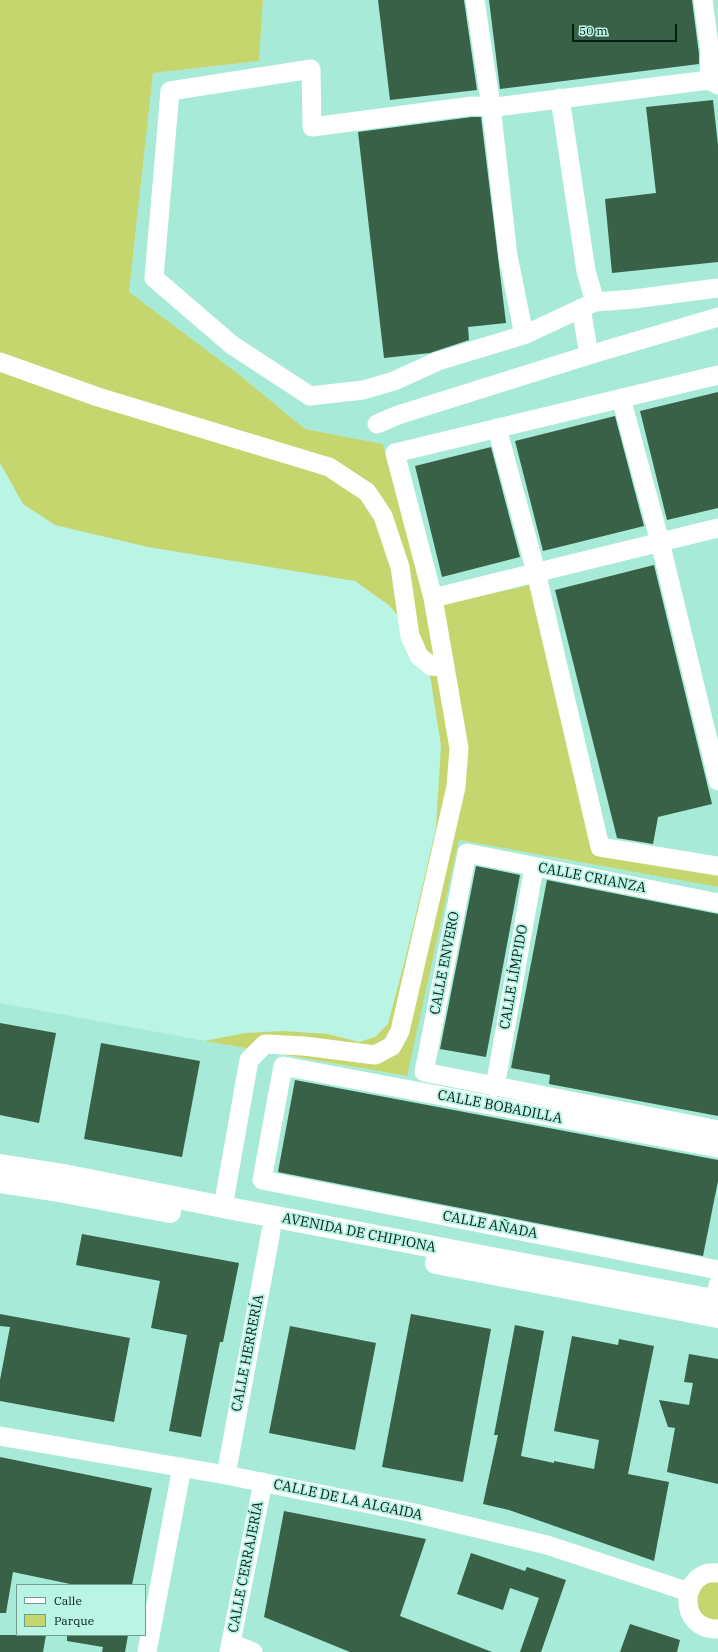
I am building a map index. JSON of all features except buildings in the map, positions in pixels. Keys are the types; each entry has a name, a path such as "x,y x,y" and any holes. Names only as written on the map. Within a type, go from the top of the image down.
{"main road":[{"name":"AVENIDA DE CHIPIONA","path":"0,1164 64,1175 223,1207 717,1301"},
{"name":"AVENIDA DE CHIPIONA","path":"0,1182 59,1191 271,1231 717,1301"}],"street":[{"path":"476,0 491,106 508,256 524,335"},
{"path":"703,0 713,82 560,98 496,107 472,106 312,127 311,69 170,91 154,278 232,345 310,396 363,390 394,381 438,361 524,335 588,305 718,288"},
{"path":"560,98 586,271 589,355"},
{"path":"377,424 398,415 589,355 718,317"},
{"path":"0,362 98,397 329,467 367,492 384,516 400,567 410,636 418,656 431,666 445,667"},
{"path":"223,1207 248,1060 265,1044 304,1046 375,1055 392,1046 400,1031 456,787 459,748 433,598 395,453 718,375"},
{"path":"620,398 660,542 718,781"},
{"path":"497,428 536,572 600,847 718,866"},
{"path":"433,598 718,528"},
{"name":"CALLE CRIANZA","path":"466,853 718,904"},
{"name":"CALLE ENVERO","path":"424,1072 466,853"},
{"name":"CALLE LÍMPIDO","path":"495,1087 534,867"},
{"name":"CALLE BOBADILLA","path":"262,1180 283,1066 718,1148"},
{"name":"CALLE BOBADILLA","path":"424,1072 718,1130"},
{"name":"CALLE AÑADA","path":"262,1180 718,1270"},
{"name":"CALLE HERRERÍA","path":"226,1475 271,1231"},
{"name":"CALLE DE LA ALGAIDA","path":"0,1436 226,1475 414,1513 548,1545 689,1592"},
{"path":"147,1652 182,1467"},
{"name":"CALLE CERRAJERÍA","path":"230,1648 263,1482"},
{"path":"718,1573 706,1574 693,1584 689,1592 688,1605 693,1618 699,1624 708,1628 718,1629"},
{"path":"230,1648 253,1652"}],"shaded area":[{"path":"263,0 718,0 718,866 600,847 539,583 427,608 383,444 305,429 237,373 129,292 153,73 259,61"},
{"path":"459,840 718,887 718,1652 0,1652 0,1003 281,1055 406,1076"}],"green space":[{"path":"0,0 263,0 259,61 153,73 129,292 237,373 305,429 383,444 427,608 539,583 600,847 718,866 718,887 459,840 407,1076 204,1041 246,1033 283,1031 328,1034 359,1042 375,1037 388,1024 407,952 436,828 441,746 430,675 408,628 390,606 355,581 148,547 55,525 23,504 0,463"},
{"path":"718,1579 718,1622 700,1615 696,1591 700,1586"}]}
